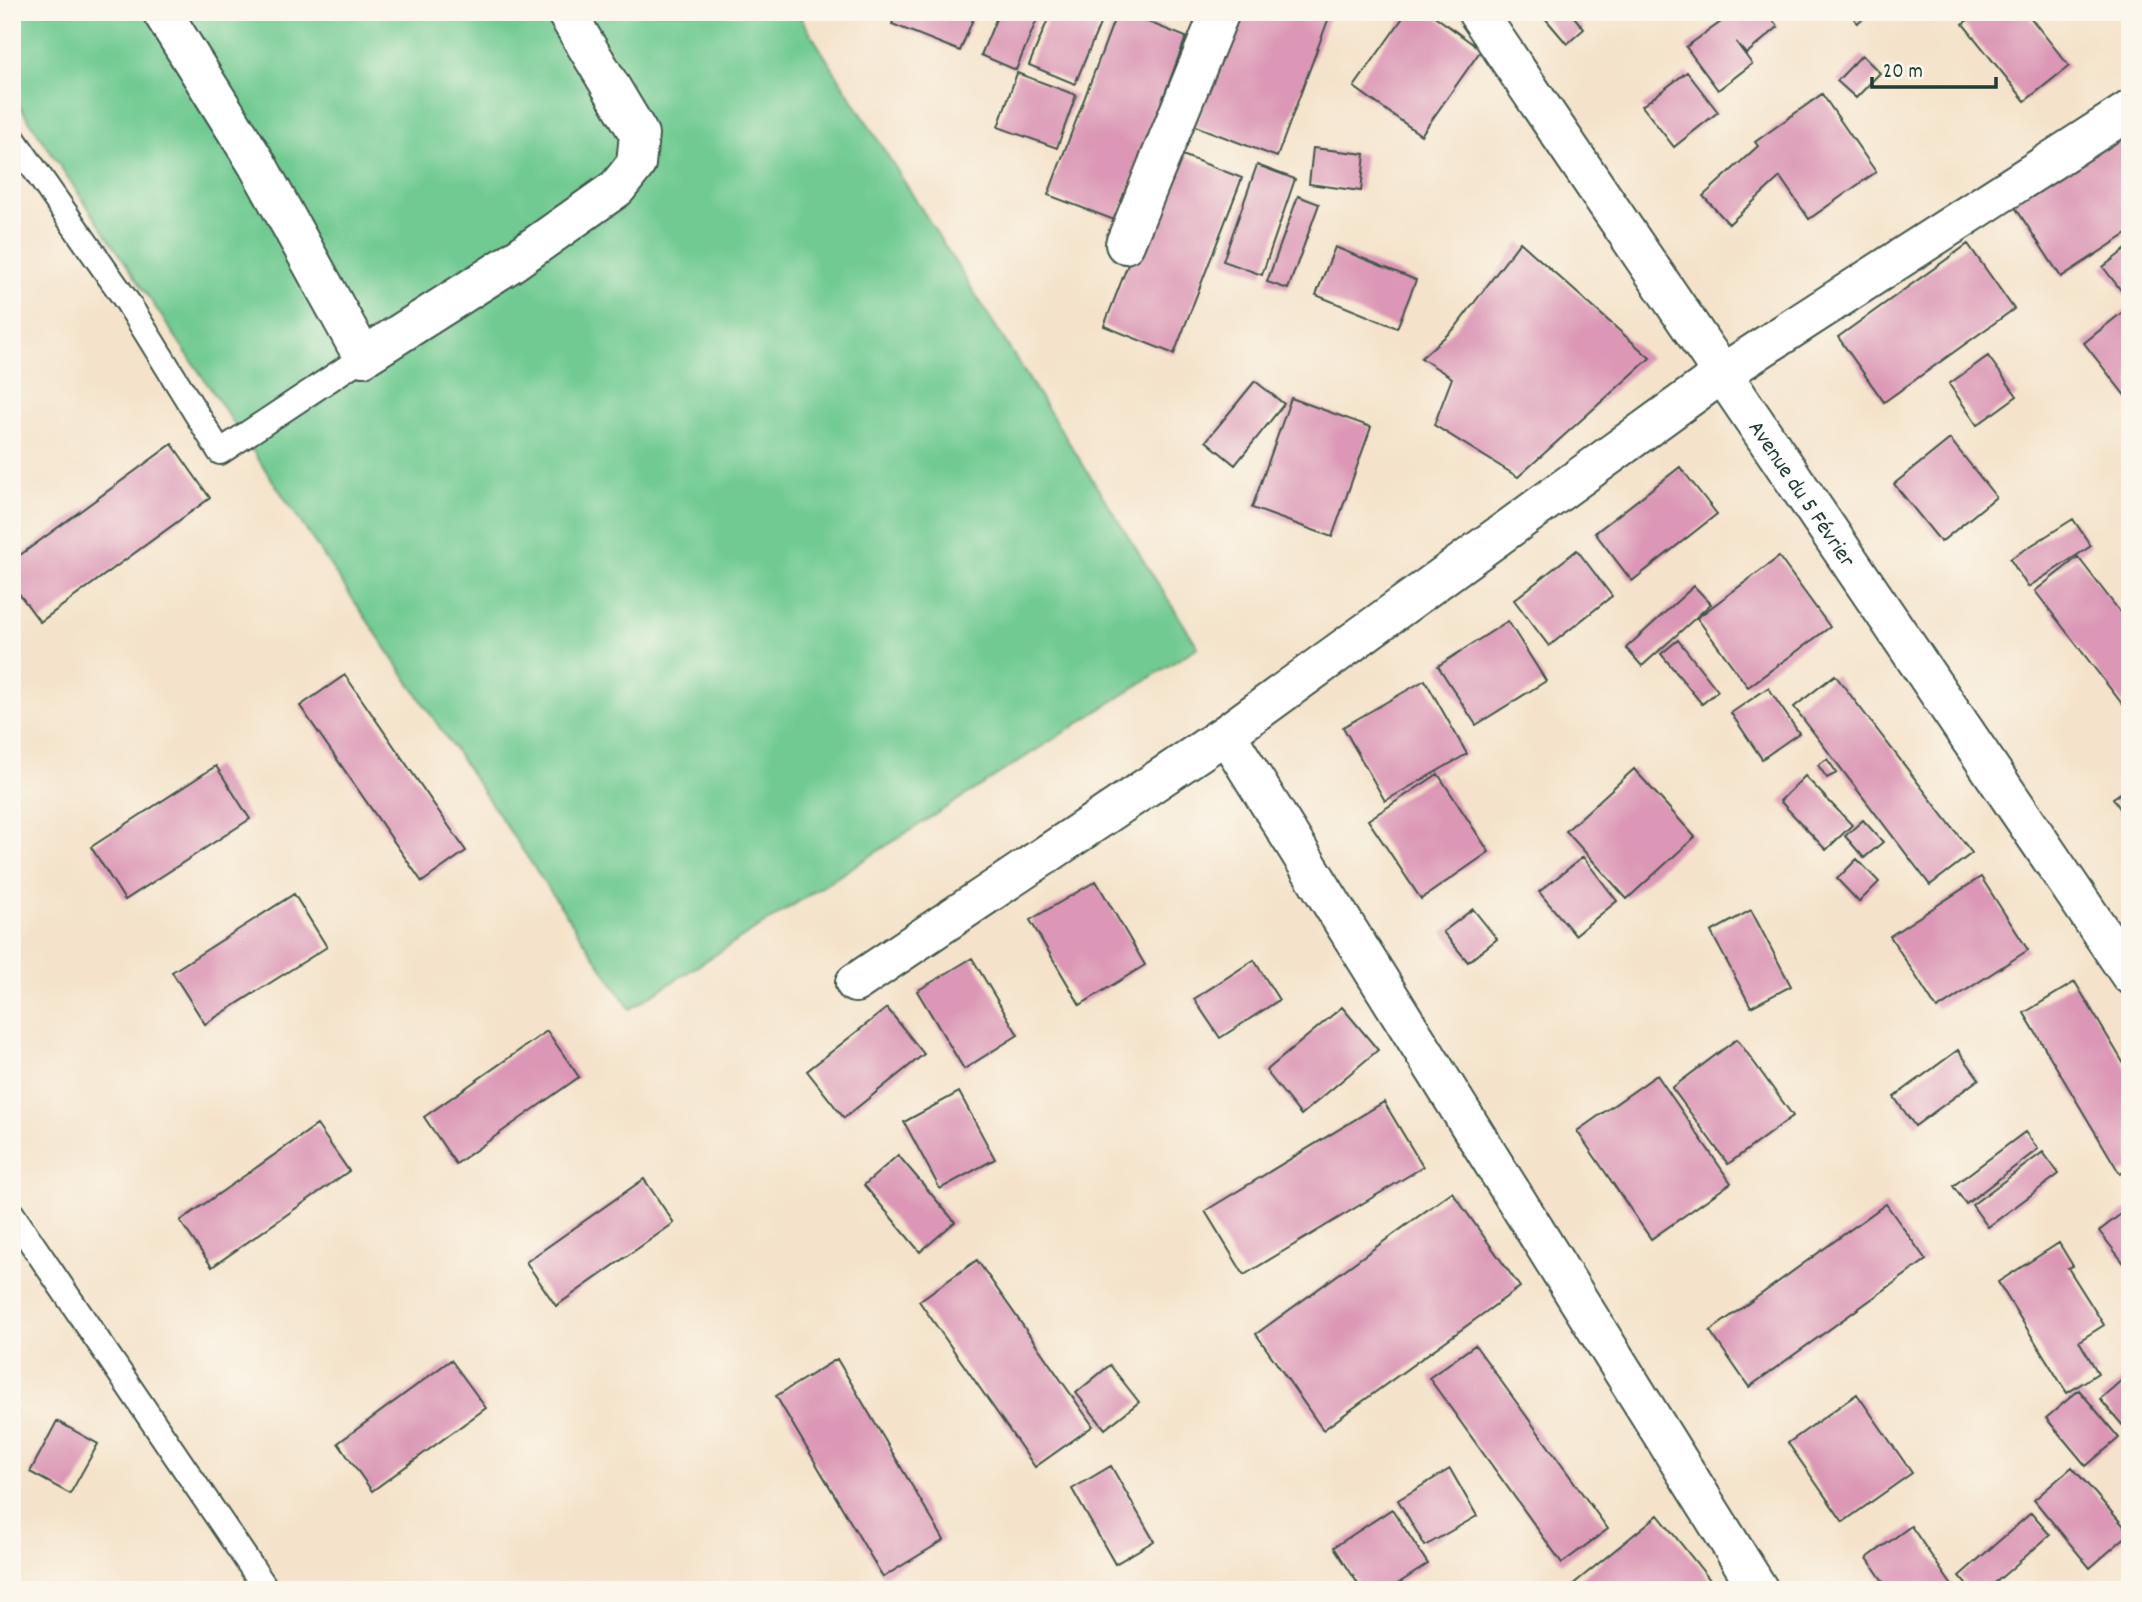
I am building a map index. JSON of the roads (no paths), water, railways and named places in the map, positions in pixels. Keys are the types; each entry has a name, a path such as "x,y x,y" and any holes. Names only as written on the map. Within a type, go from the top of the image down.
{"street":[{"path":"162,12 257,164 363,357 543,241 617,188 636,164 639,134 566,12"},
{"path":"1125,244 1220,12"},
{"name":"Avenue du 5 Février","path":"1477,12 2130,975"},
{"path":"855,983 1226,733 1723,373 2130,110"},
{"path":"1226,733 1759,1590"}],"lane":[{"path":"12,137 128,303 220,452 363,357"},
{"path":"12,1214 267,1590"}]}
